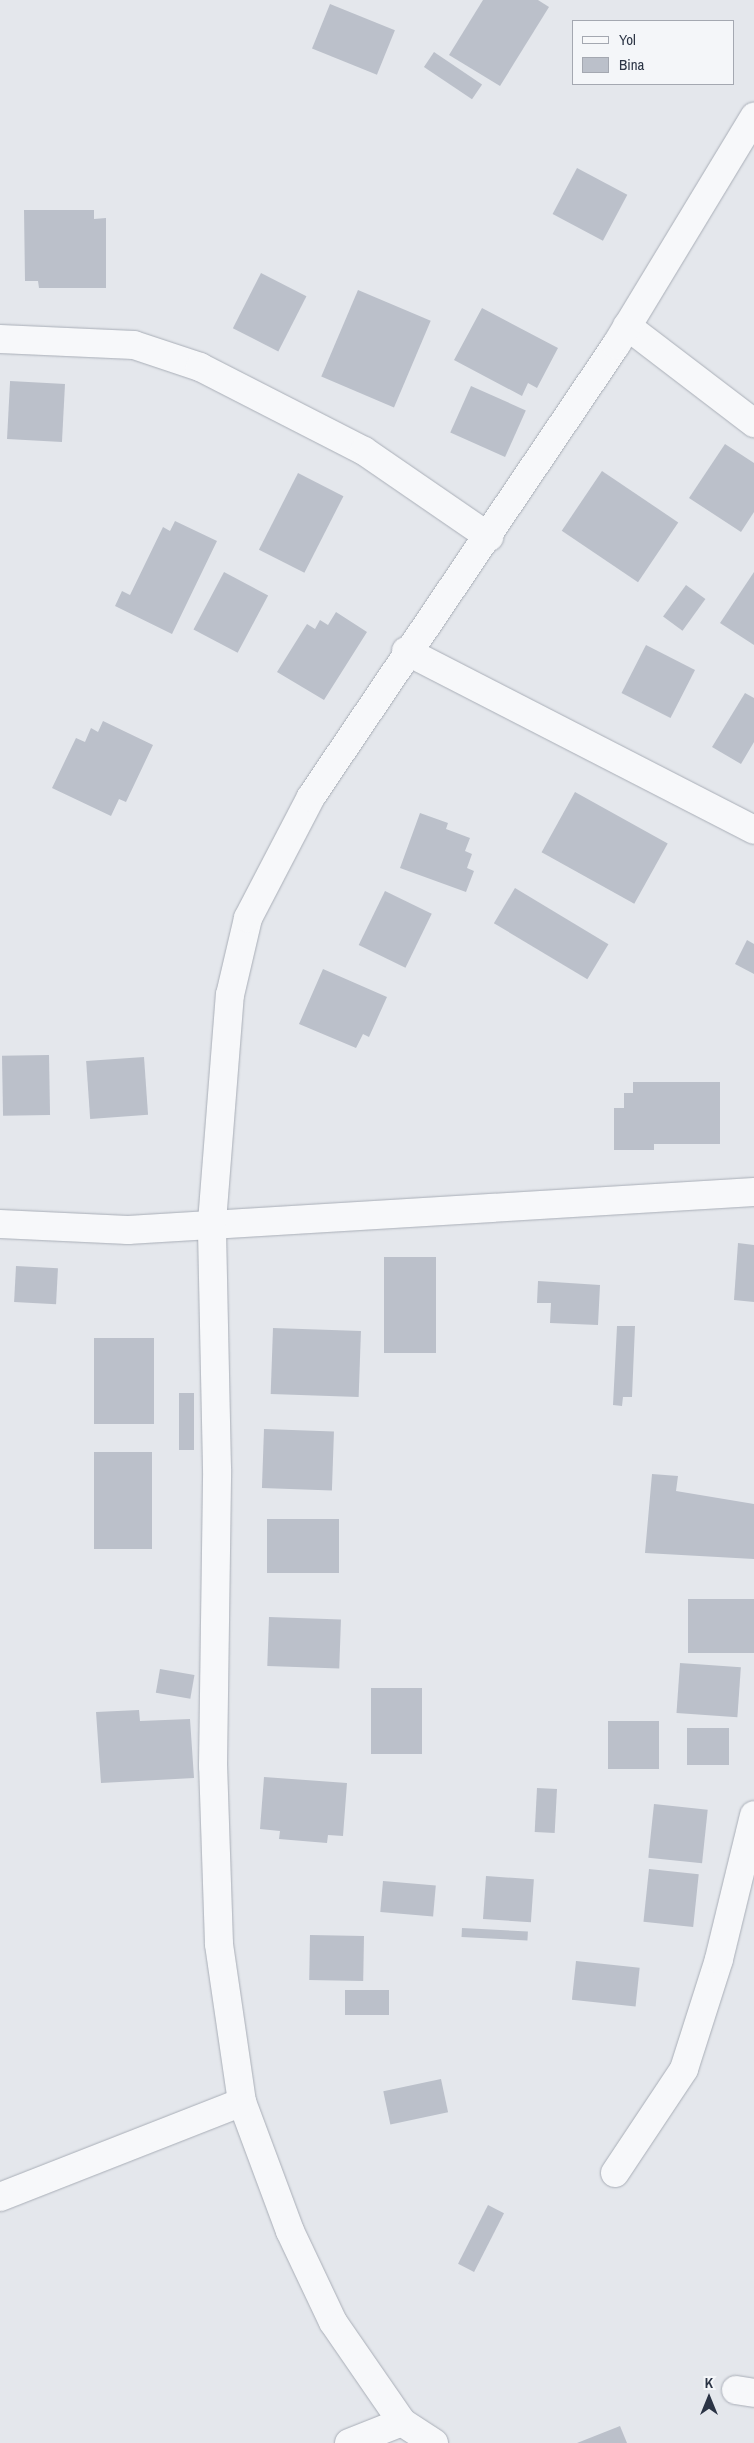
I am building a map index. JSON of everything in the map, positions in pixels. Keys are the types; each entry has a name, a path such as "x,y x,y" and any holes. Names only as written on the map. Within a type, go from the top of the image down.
{"street":[{"path":"434,2443 402,2422 333,2322 290,2231 242,2102 219,1944 213,1766 217,1469 212,1222 230,995 248,918 311,797 406,651 488,537 627,326 754,117"},
{"path":"627,326 754,423"},
{"path":"0,339 134,344 200,367 364,451 488,537"},
{"path":"406,651 754,830"},
{"path":"0,1224 128,1230 212,1222 754,1192"},
{"path":"615,2173 684,2069 719,1959 754,1815"},
{"path":"0,2197 242,2102"},
{"path":"349,2443 402,2422"}],"building":[{"path":"483,0 538,0 549,7 500,86 449,55"},
{"path":"330,4 395,30 377,75 312,49"},
{"path":"434,52 482,84 472,99 424,67"},
{"path":"577,168 627,195 603,241 553,214"},
{"path":"24,210 94,210 94,219 106,218 106,288 39,288 38,281 25,281"},
{"path":"261,273 306,296 278,351 233,328"},
{"path":"358,290 431,321 394,407 321,377"},
{"path":"482,308 558,348 537,388 528,383 522,396 454,360"},
{"path":"10,381 65,384 62,442 7,439"},
{"path":"471,386 526,410 505,457 450,433"},
{"path":"725,444 754,463 754,512 741,532 689,498"},
{"path":"602,471 678,522 638,582 562,531"},
{"path":"298,473 343,496 304,573 259,550"},
{"path":"175,521 217,541 172,634 115,606 122,591 130,595 163,527 170,531"},
{"path":"224,572 268,595 238,653 193,629"},
{"path":"754,572 754,645 720,623"},
{"path":"686,585 705,599 682,631 663,617"},
{"path":"336,612 367,632 324,700 277,672 307,624 315,629 320,620 328,625"},
{"path":"646,645 695,670 670,718 621,693"},
{"path":"745,693 754,698 754,742 741,764 712,747"},
{"path":"103,721 153,745 126,802 119,799 111,816 52,788 76,738 85,742 91,728 98,732"},
{"path":"575,792 668,843 634,904 542,852"},
{"path":"420,813 448,823 446,829 470,838 465,851 472,854 467,868 474,871 466,892 400,868"},
{"path":"515,888 608,944 587,979 494,923"},
{"path":"385,891 432,914 405,968 359,945"},
{"path":"747,940 754,944 754,974 735,964"},
{"path":"323,969 387,997 369,1037 363,1034 356,1048 299,1024"},
{"path":"49,1055 50,1115 3,1116 2,1056"},
{"path":"144,1057 148,1115 90,1119 86,1061"},
{"path":"633,1082 720,1082 720,1144 654,1144 654,1150 614,1150 614,1108 624,1108 624,1093 633,1093"},
{"path":"738,1243 754,1245 754,1302 734,1300"},
{"path":"384,1257 436,1257 436,1353 384,1353"},
{"path":"16,1266 58,1268 56,1304 14,1302"},
{"path":"538,1281 600,1285 598,1325 550,1323 551,1303 537,1303"},
{"path":"617,1326 635,1326 632,1397 623,1397 622,1406 613,1405"},
{"path":"273,1328 361,1331 359,1397 271,1394"},
{"path":"94,1338 154,1338 154,1424 94,1424"},
{"path":"179,1393 194,1393 194,1450 179,1450"},
{"path":"264,1429 334,1431 332,1490 262,1488"},
{"path":"94,1452 152,1452 152,1549 94,1549"},
{"path":"652,1474 678,1476 676,1491 754,1504 754,1559 645,1553"},
{"path":"267,1519 339,1519 339,1573 267,1573"},
{"path":"688,1599 754,1599 754,1653 688,1653"},
{"path":"269,1617 341,1620 339,1668 267,1666"},
{"path":"680,1663 741,1667 737,1717 677,1713"},
{"path":"160,1669 194,1675 190,1699 156,1693"},
{"path":"371,1688 422,1688 422,1754 371,1754"},
{"path":"139,1710 140,1721 190,1719 194,1778 101,1783 96,1712"},
{"path":"608,1721 659,1721 659,1769 608,1769"},
{"path":"687,1728 729,1728 729,1765 687,1765"},
{"path":"264,1777 347,1783 343,1836 328,1835 327,1843 279,1839 280,1831 260,1829"},
{"path":"537,1788 557,1789 555,1833 535,1832"},
{"path":"654,1804 708,1810 702,1863 648,1858"},
{"path":"649,1869 699,1874 693,1927 643,1922"},
{"path":"486,1876 534,1879 531,1922 483,1919"},
{"path":"383,1881 436,1886 433,1917 380,1912"},
{"path":"462,1928 528,1931 527,1940 462,1937"},
{"path":"310,1935 364,1936 363,1981 309,1980"},
{"path":"576,1961 640,1968 636,2006 572,2000"},
{"path":"345,1990 389,1990 389,2015 345,2015"},
{"path":"441,2079 448,2112 390,2125 383,2091"},
{"path":"488,2205 504,2213 474,2272 458,2264"},
{"path":"620,2426 627,2443 577,2443"}]}
